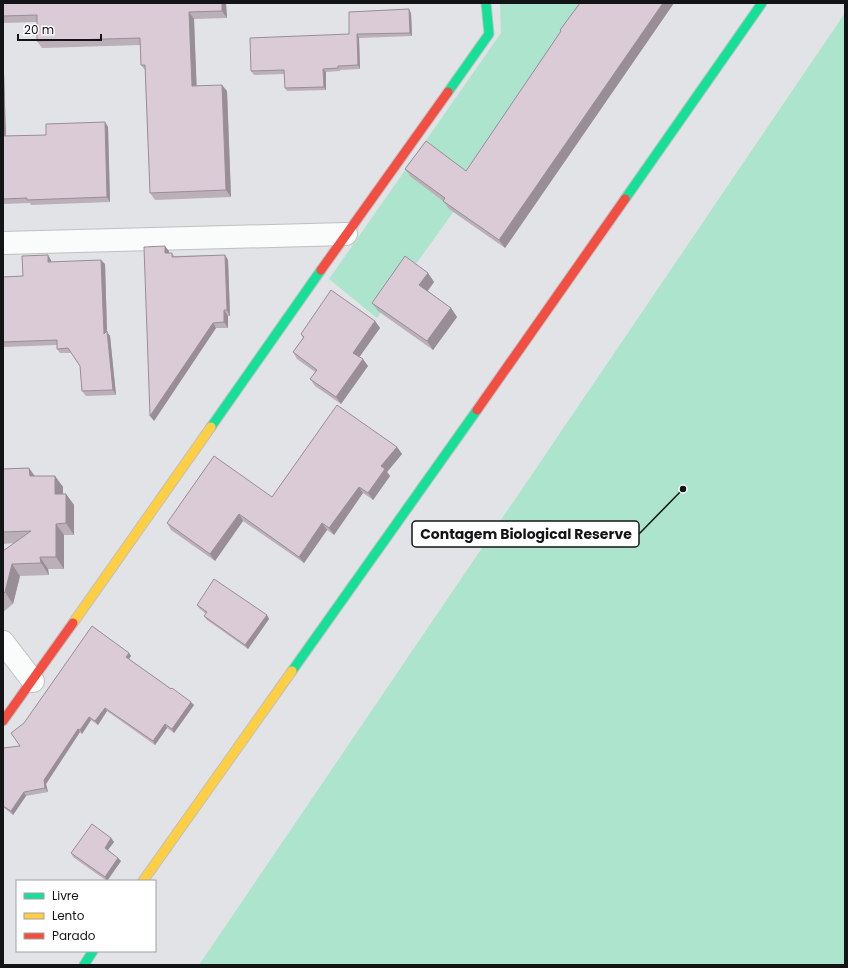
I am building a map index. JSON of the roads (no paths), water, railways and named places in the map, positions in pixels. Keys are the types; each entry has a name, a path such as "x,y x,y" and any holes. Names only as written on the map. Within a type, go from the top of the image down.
{"street":[{"path":"3,721 33,681 346,234 489,34 486,3"},
{"path":"144,880 478,409 762,3"},
{"path":"3,243 346,234"},
{"path":"3,642 33,681"},
{"path":"84,965 92,952"}],"place":[{"name":"Contagem Biological Reserve","path":"683,489"}]}
